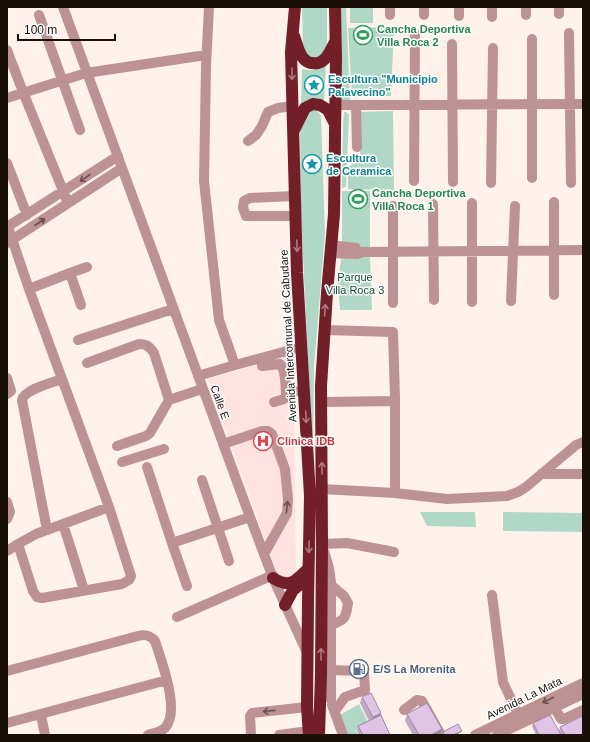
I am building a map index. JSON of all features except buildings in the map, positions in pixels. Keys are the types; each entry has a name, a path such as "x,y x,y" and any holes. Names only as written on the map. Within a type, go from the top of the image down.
{"highway":[{"name":"Avenida Intercomunal de Cabudare","path":"295,7 294,33 291,52 292,106 297,273 310,496 307,707 312,734"},
{"path":"312,734 326,673 322,544 321,402 324,330 334,214 335,7"},
{"path":"294,33 304,59 314,64 322,62 328,56 336,40"},
{"path":"293,132 305,108 313,104 320,105 328,110 335,125"},
{"path":"273,577 281,583 288,584 295,582 308,574"},
{"path":"285,605 293,590 308,574"}],"street":[{"name":"Calle E","path":"62,7 264,554 285,605 308,654"},
{"path":"209,7 206,55 205,188 219,320 235,364"},
{"path":"39,15 80,130"},
{"path":"569,33 571,183"},
{"path":"414,181 415,34"},
{"path":"532,39 532,178"},
{"path":"452,44 453,182"},
{"path":"491,183 493,48"},
{"path":"7,50 22,92 68,203"},
{"path":"7,98 86,73 206,55"},
{"path":"335,105 583,104"},
{"path":"356,105 357,147"},
{"path":"248,141 256,135 268,112 278,108 292,106"},
{"path":"18,544 33,591 37,597 42,598 122,584 129,580 131,576 109,507 10,241 8,227 118,156"},
{"path":"7,163 27,215"},
{"path":"10,241 122,168"},
{"path":"295,196 250,198 244,201 243,208 246,216 296,216"},
{"path":"554,202 554,295"},
{"path":"472,203 472,302"},
{"path":"434,204 434,300"},
{"path":"393,206 393,303"},
{"path":"511,301 515,206"},
{"path":"331,249 357,254 363,252 583,250"},
{"path":"29,289 87,267"},
{"path":"70,273 81,305"},
{"path":"78,340 173,309"},
{"path":"324,330 393,332 395,493"},
{"path":"86,363 139,344 145,344 151,348 154,353 169,400"},
{"path":"198,376 235,364 302,347"},
{"path":"262,366 280,364 283,367 286,397 274,402"},
{"path":"7,378 11,391 7,394"},
{"path":"47,530 22,400 29,391 62,379"},
{"path":"117,446 150,433 169,400 202,389"},
{"path":"286,392 304,391"},
{"path":"321,402 395,401"},
{"path":"223,444 262,431 268,431 272,434 285,469 288,499 287,513 264,554"},
{"path":"138,439 142,456"},
{"path":"322,489 395,493 446,499 506,496 518,492 576,445 583,442"},
{"path":"122,462 164,449"},
{"path":"147,467 187,586"},
{"path":"541,474 583,474"},
{"path":"202,480 229,561"},
{"path":"7,502 10,512 7,519"},
{"path":"7,551 47,530 109,507"},
{"path":"172,543 250,517"},
{"path":"63,524 84,590"},
{"path":"343,735 331,700 326,673 331,625 331,585 329,568 322,544 347,543 394,552"},
{"path":"177,617 273,577"},
{"path":"331,585 344,596 348,603 345,618 342,621 331,625"},
{"path":"492,595 503,682 518,714"},
{"path":"7,671 138,636 147,635 152,637 155,641 167,680 171,697 171,716 169,723 161,731 148,735"},
{"path":"326,673 360,671 364,673 365,676 365,690 345,697 335,711"},
{"path":"7,723 167,680"},
{"name":"Avenida La Mata","path":"475,735 583,683"},
{"name":"Avenida La Mata","path":"497,735 583,694"},
{"path":"404,710 417,700 422,701 441,735"},
{"path":"251,735 250,714 252,712 307,707"},
{"path":"555,708 561,719 564,720 583,710"},
{"path":"40,715 45,735"},
{"path":"279,735 312,734"}],"shaded area":[{"name":"Clinica IDB","path":"293,354 296,575 287,579 277,573 208,379"}],"green space":[{"path":"302,7 327,7 327,50 316,61 303,53"},
{"path":"340,7 346,7 350,101 340,101"},
{"path":"350,7 373,7 373,23 350,23"},
{"path":"394,27 391,96 352,96 348,28"},
{"path":"326,64 324,100 316,98 301,104 302,69 315,70"},
{"path":"308,110 317,110 321,116 325,233 314,367 313,464 301,213 300,129"},
{"path":"393,111 394,190 348,189 348,167 360,159 360,112"},
{"path":"344,112 349,115 346,187 342,188 343,122"},
{"name":"Parque Villa Roca 3","path":"342,191 370,191 370,249 342,249"},
{"name":"Parque Villa Roca 3","path":"370,256 372,310 340,310 338,284 341,258"},
{"path":"420,512 475,512 476,527 427,526"},
{"path":"503,512 583,513 583,532 503,531"},
{"path":"359,704 369,724 356,730 358,735 347,735 340,715"}],"place":[{"name":"Cancha Deportiva Villa Roca 2","path":"363,35"},
{"name":"Escultura \"Municipio Palavecino\"","path":"314,85"},
{"name":"Escultura de Ceramica","path":"312,164"},
{"name":"Cancha Deportiva Villa Roca 1","path":"358,199"},
{"name":"Clinica IDB","path":"263,441"},
{"name":"E/S La Morenita","path":"359,669"}]}
